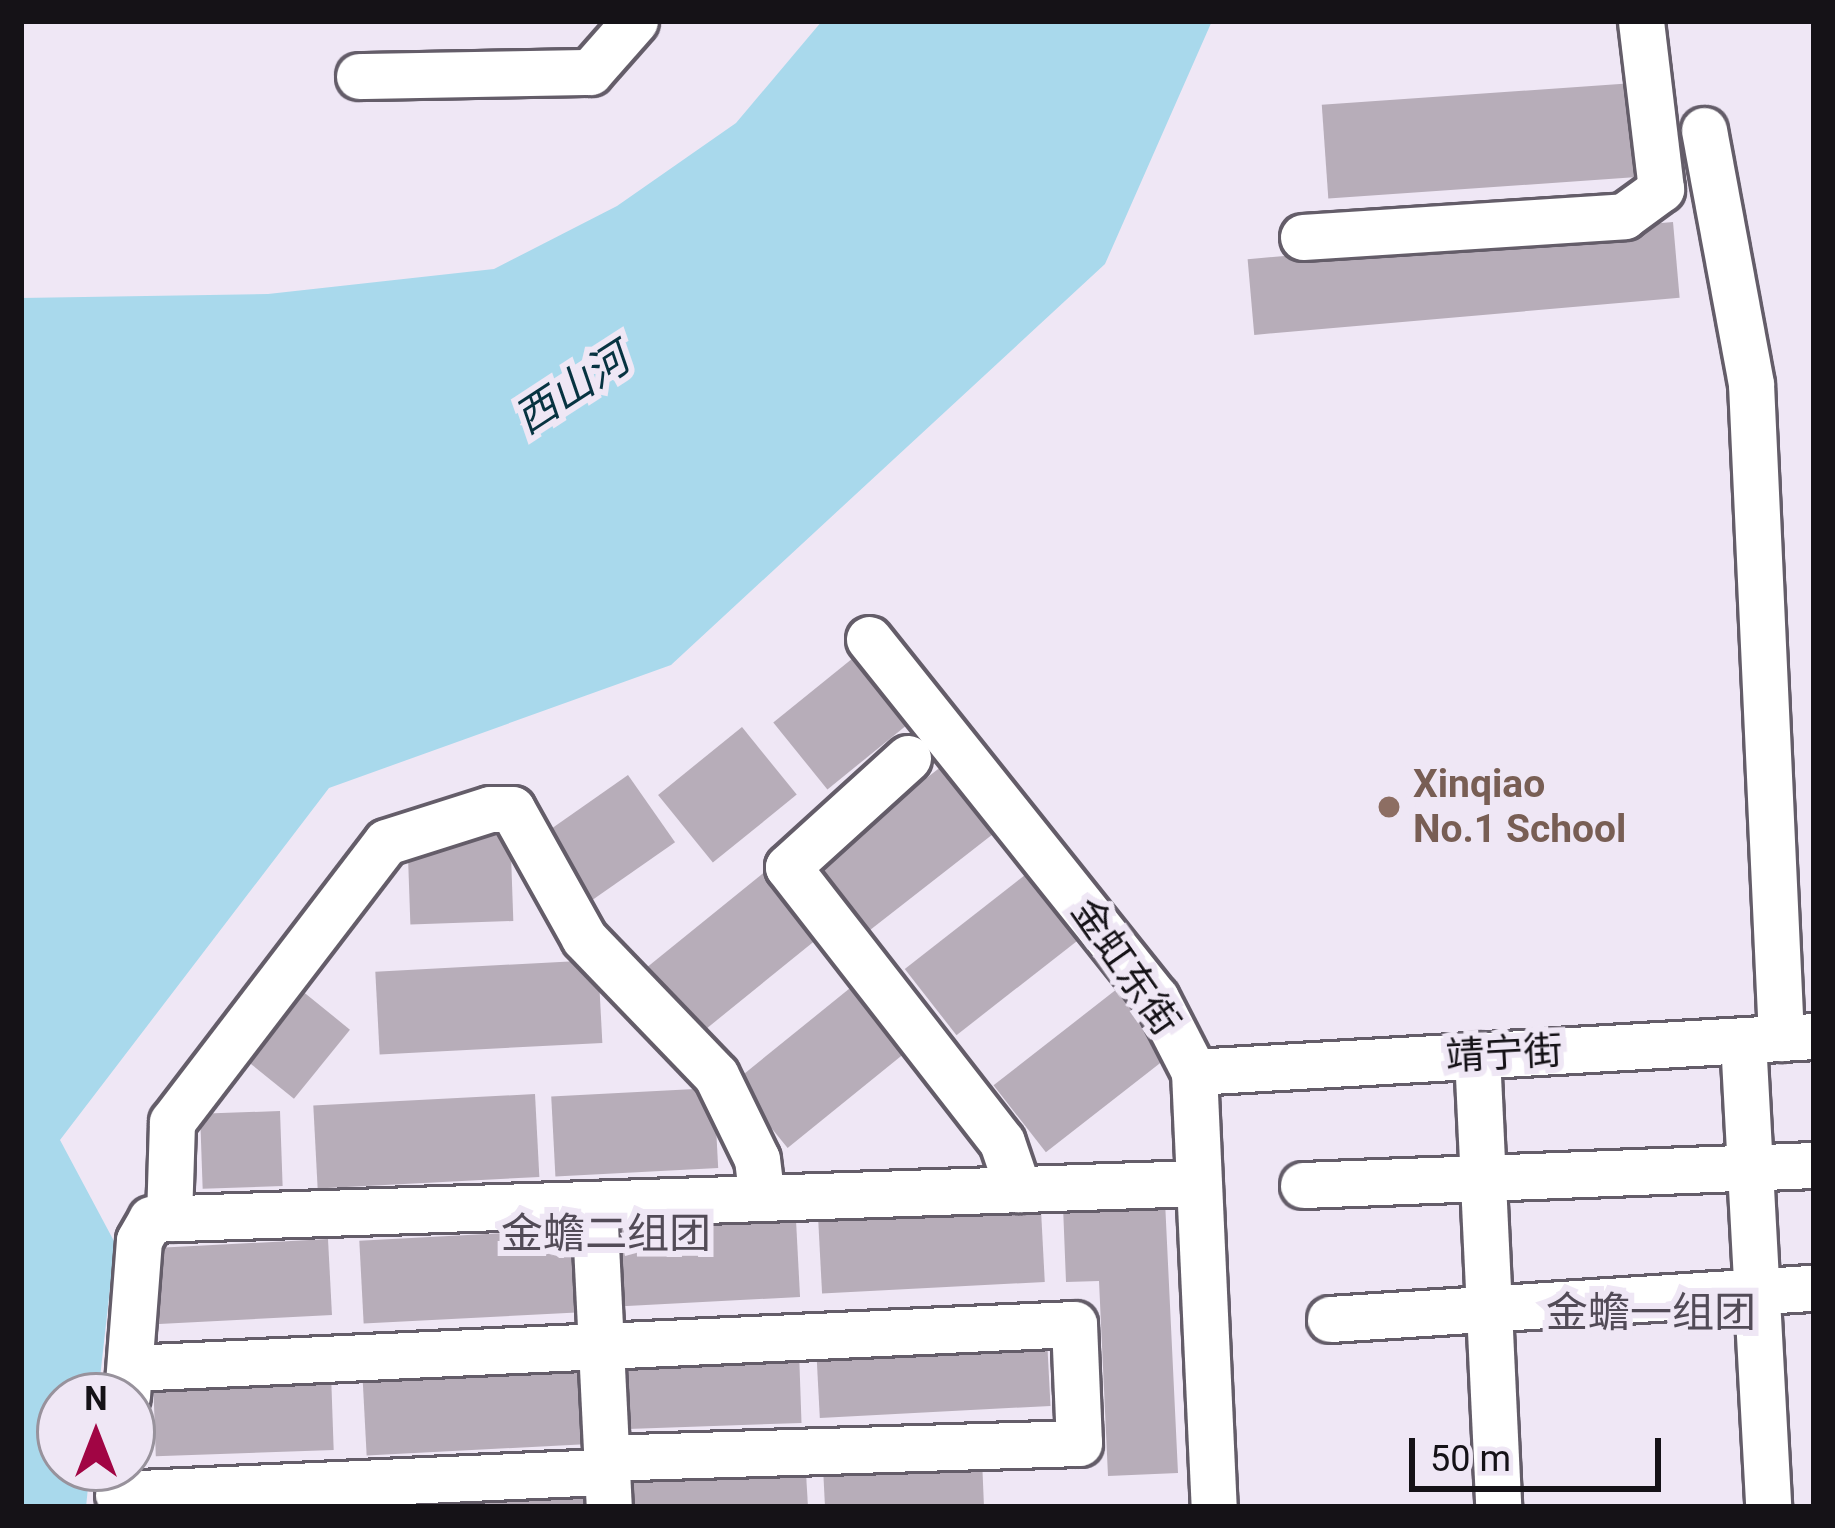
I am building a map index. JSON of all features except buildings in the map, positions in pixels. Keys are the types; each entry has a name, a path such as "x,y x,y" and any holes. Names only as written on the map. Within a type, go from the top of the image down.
{"street":[{"path":"359,76 590,72 634,21"},
{"path":"1303,237 1624,216 1661,189 1641,21"},
{"path":"1704,130 1751,384 1779,1038 1750,1168 1768,1507"},
{"name":"金虹东街","path":"869,639 1156,998 1193,1072 1214,1507"},
{"path":"908,758 788,867 1002,1142 1018,1189"},
{"path":"169,1218 172,1122 386,842 490,809 512,809 584,938 716,1075 758,1159 762,1198"},
{"name":"靖宁街","path":"1193,1072 1779,1038"},
{"path":"1477,1055 1498,1507"},
{"path":"1303,1185 1814,1165"},
{"path":"129,1372 139,1240 152,1219 1198,1183"},
{"path":"594,1204 608,1479"},
{"path":"1330,1319 1814,1288"},
{"path":"156,1380 601,1345 1074,1324 1079,1443 608,1479 156,1489"}],"water":[{"name":"西山河","path":"822,21 1212,21 1105,264 671,665 329,788 60,1140 115,1243 101,1372 36,1372 36,1492 88,1492 86,1507 21,1507 21,298 268,294 494,269 617,206 736,123"}],"place":[{"name":"Xinqiao No.1 School","path":"1389,807"}],"district":[{"name":"金蟾二组团","path":"606,1234"},
{"name":"金蟾一组团","path":"1651,1313"}]}
